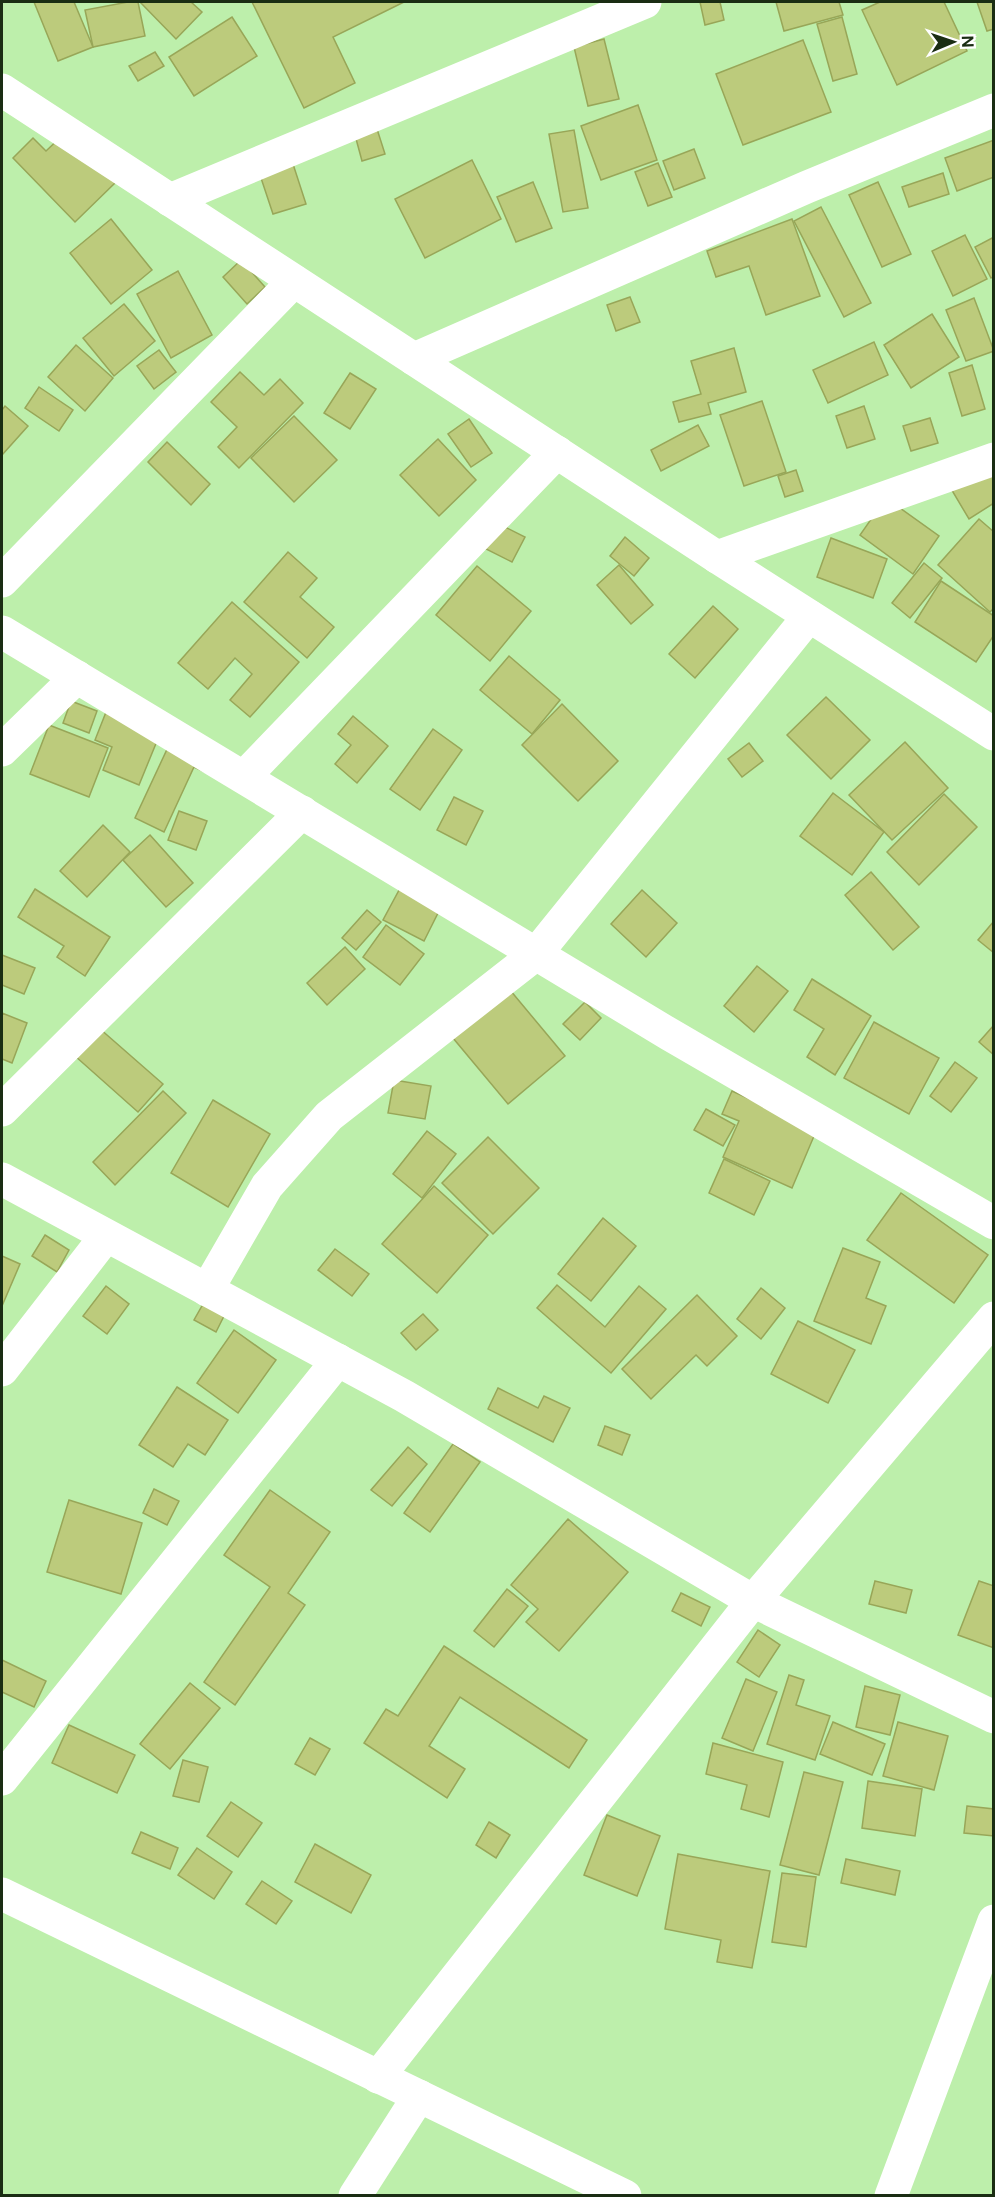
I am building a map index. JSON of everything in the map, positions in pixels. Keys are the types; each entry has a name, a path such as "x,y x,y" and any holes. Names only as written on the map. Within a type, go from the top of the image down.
{"street":[{"path":"170,200 645,2"},
{"path":"8,104 170,200 993,734"},
{"path":"414,359 796,192 993,110"},
{"path":"2,580 294,281"},
{"path":"244,777 557,452"},
{"path":"717,557 993,459"},
{"path":"207,1290 267,1186 329,1116 536,954 809,616"},
{"path":"2,632 669,1034 993,1222"},
{"path":"2,750 77,677"},
{"path":"2,1110 302,812"},
{"path":"2,1179 404,1396 753,1600 993,1717"},
{"path":"2,1370 106,1236"},
{"path":"378,2077 753,1600 993,1318"},
{"path":"2,1779 338,1360"},
{"path":"2,1894 625,2196"},
{"path":"891,2196 993,1921"},
{"path":"355,2196 419,2096"}],"building":[{"path":"34,2 74,2 93,47 58,61"},
{"path":"138,2 145,36 93,47 85,10"},
{"path":"140,2 191,2 202,12 176,39"},
{"path":"252,2 404,2 333,37 355,83 304,108"},
{"path":"700,2 720,2 724,20 705,25"},
{"path":"776,2 839,2 843,15 784,31"},
{"path":"880,2 944,2 967,51 897,85 862,10"},
{"path":"977,2 994,2 994,29 987,31"},
{"path":"232,17 257,56 194,96 169,57"},
{"path":"842,17 857,74 833,81 817,24"},
{"path":"604,39 619,99 588,106 574,47"},
{"path":"803,40 831,112 743,145 716,74"},
{"path":"155,52 164,66 138,81 129,66"},
{"path":"638,105 657,160 601,180 581,126"},
{"path":"377,129 385,154 362,161 355,135"},
{"path":"574,130 588,208 563,212 549,134"},
{"path":"67,131 116,182 75,222 13,158 33,138 46,151"},
{"path":"994,140 994,177 957,191 945,158"},
{"path":"694,149 705,178 674,190 663,161"},
{"path":"472,160 501,219 425,258 395,199"},
{"path":"658,163 672,197 648,206 635,172"},
{"path":"293,164 306,204 273,214 260,175"},
{"path":"943,173 949,194 909,207 902,187"},
{"path":"533,182 552,228 516,242 497,197"},
{"path":"878,182 911,254 882,267 849,195"},
{"path":"821,207 871,303 844,317 794,221"},
{"path":"111,219 152,270 111,304 70,253"},
{"path":"792,219 820,296 766,315 749,266 716,277 707,251"},
{"path":"965,235 987,279 953,296 932,251"},
{"path":"994,237 994,276 991,278 975,247"},
{"path":"241,260 265,287 247,304 223,277"},
{"path":"178,271 212,335 171,358 137,294"},
{"path":"630,297 640,322 616,331 607,305"},
{"path":"974,298 994,351 966,361 946,310"},
{"path":"124,304 155,341 114,376 83,338"},
{"path":"932,314 959,357 911,388 884,345"},
{"path":"874,342 888,375 828,403 813,370"},
{"path":"76,345 113,378 85,411 48,377"},
{"path":"734,348 746,392 708,403 711,414 679,422 673,402 701,394 691,361"},
{"path":"159,350 176,372 154,389 137,366"},
{"path":"972,365 985,409 962,416 949,373"},
{"path":"240,372 264,395 280,379 303,403 239,468 218,447 237,427 211,402"},
{"path":"350,373 376,389 350,429 324,413"},
{"path":"39,387 73,410 59,431 25,408"},
{"path":"762,401 786,472 744,486 720,415"},
{"path":"5,406 28,426 2,455 2,410"},
{"path":"864,406 875,439 847,448 836,416"},
{"path":"294,416 337,460 294,502 251,458"},
{"path":"930,418 938,443 911,451 903,426"},
{"path":"469,419 492,453 471,467 448,434"},
{"path":"698,425 709,446 661,471 651,450"},
{"path":"438,439 476,480 439,516 400,475"},
{"path":"167,442 210,484 191,505 148,462"},
{"path":"994,464 994,503 969,519 950,487"},
{"path":"796,470 803,491 785,497 778,476"},
{"path":"886,498 939,536 913,574 860,535"},
{"path":"979,519 994,532 994,608 990,612 938,565"},
{"path":"497,523 525,537 512,562 484,548"},
{"path":"625,537 649,558 634,576 610,556"},
{"path":"831,538 887,559 873,598 817,577"},
{"path":"288,552 317,578 300,597 334,627 307,658 244,602"},
{"path":"924,563 942,578 910,618 892,603"},
{"path":"619,565 653,605 631,624 597,585"},
{"path":"477,566 531,611 490,661 436,615"},
{"path":"941,581 994,616 994,635 976,662 915,622"},
{"path":"232,602 299,662 250,717 230,700 252,674 235,658 208,689 178,663"},
{"path":"713,606 738,629 695,678 669,654"},
{"path":"509,656 560,700 532,734 480,690"},
{"path":"826,697 870,740 831,779 787,735"},
{"path":"71,701 97,711 89,733 63,723"},
{"path":"110,702 164,724 139,785 103,770 112,747 95,740"},
{"path":"562,704 618,761 578,801 522,745"},
{"path":"353,716 388,746 357,783 335,764 351,745 338,734"},
{"path":"49,725 108,748 89,797 30,774"},
{"path":"433,729 462,750 420,810 390,789"},
{"path":"176,730 229,783 194,767 164,832 135,818"},
{"path":"905,742 948,788 892,840 849,795"},
{"path":"749,743 763,761 742,777 728,759"},
{"path":"833,793 884,832 852,875 800,836"},
{"path":"944,794 977,827 919,885 887,852"},
{"path":"454,797 483,811 466,845 437,830"},
{"path":"179,811 207,821 196,850 168,840"},
{"path":"103,825 130,852 87,897 60,871"},
{"path":"150,835 193,883 166,907 123,860"},
{"path":"871,872 919,927 893,950 845,895"},
{"path":"405,879 444,901 424,941 383,920"},
{"path":"35,889 110,937 85,976 57,957 64,946 18,917"},
{"path":"642,890 677,923 646,957 611,924"},
{"path":"367,910 381,922 356,950 342,938"},
{"path":"994,921 994,953 978,940"},
{"path":"386,925 424,954 400,985 363,957"},
{"path":"345,947 365,969 327,1005 307,983"},
{"path":"2,955 35,968 24,994 2,985"},
{"path":"757,966 788,991 754,1032 724,1006"},
{"path":"812,979 871,1016 835,1075 807,1057 824,1029 794,1010"},
{"path":"510,990 565,1056 508,1104 453,1038"},
{"path":"585,1002 601,1018 580,1040 563,1024"},
{"path":"2,1013 27,1023 12,1063 2,1059"},
{"path":"874,1022 939,1058 909,1114 844,1078"},
{"path":"994,1025 994,1055 979,1042"},
{"path":"99,1028 163,1084 138,1112 75,1056"},
{"path":"955,1062 977,1078 951,1112 930,1096"},
{"path":"394,1080 431,1086 425,1119 388,1113"},
{"path":"163,1091 186,1113 115,1185 93,1162"},
{"path":"732,1091 817,1129 792,1188 723,1157 739,1121 722,1114"},
{"path":"213,1100 270,1134 228,1207 171,1173"},
{"path":"706,1109 735,1125 723,1146 694,1130"},
{"path":"427,1131 456,1154 422,1198 393,1174"},
{"path":"488,1137 539,1188 493,1234 442,1183"},
{"path":"724,1159 770,1181 754,1215 709,1193"},
{"path":"434,1186 488,1235 437,1293 382,1244"},
{"path":"901,1193 988,1255 954,1303 867,1240"},
{"path":"603,1218 636,1246 591,1301 558,1274"},
{"path":"45,1235 69,1250 57,1272 32,1256"},
{"path":"843,1248 880,1262 866,1298 886,1306 871,1344 814,1321"},
{"path":"335,1249 369,1274 352,1296 318,1270"},
{"path":"2,1256 20,1264 2,1306"},
{"path":"557,1285 605,1327 639,1286 666,1309 611,1373 537,1308"},
{"path":"106,1286 129,1304 107,1334 83,1316"},
{"path":"761,1288 785,1308 761,1339 737,1319"},
{"path":"697,1295 737,1336 707,1366 696,1355 651,1399 622,1369"},
{"path":"207,1297 228,1308 216,1332 194,1320"},
{"path":"423,1314 438,1330 416,1350 401,1333"},
{"path":"798,1321 855,1350 828,1403 771,1374"},
{"path":"234,1330 276,1360 238,1413 197,1383"},
{"path":"177,1387 228,1420 205,1455 188,1444 173,1467 139,1445"},
{"path":"498,1388 538,1408 544,1396 570,1408 553,1442 488,1409"},
{"path":"605,1426 630,1435 622,1455 598,1445"},
{"path":"453,1444 480,1462 430,1532 404,1513"},
{"path":"408,1447 427,1464 392,1506 371,1490"},
{"path":"154,1489 179,1501 167,1525 143,1513"},
{"path":"270,1490 330,1532 288,1593 305,1605 235,1705 204,1682 270,1587 224,1555"},
{"path":"69,1500 142,1523 121,1594 47,1572"},
{"path":"568,1519 628,1572 559,1651 526,1622 538,1609 511,1585"},
{"path":"875,1581 912,1590 906,1613 869,1604"},
{"path":"979,1581 994,1586 994,1648 958,1635"},
{"path":"507,1589 528,1606 494,1647 474,1631"},
{"path":"681,1593 710,1607 701,1626 672,1611"},
{"path":"758,1630 780,1645 759,1677 737,1662"},
{"path":"444,1646 587,1740 569,1768 460,1697 429,1746 465,1769 447,1798 364,1743 386,1709 398,1716"},
{"path":"2,1660 46,1681 34,1707 2,1692"},
{"path":"789,1675 804,1680 796,1705 830,1716 815,1760 767,1744"},
{"path":"746,1679 777,1692 753,1751 722,1738"},
{"path":"190,1683 220,1708 170,1769 140,1744"},
{"path":"865,1686 900,1695 890,1735 856,1727"},
{"path":"833,1722 885,1744 872,1775 820,1754"},
{"path":"898,1722 948,1736 934,1790 883,1776"},
{"path":"69,1725 135,1755 117,1793 52,1763"},
{"path":"310,1738 330,1749 315,1775 295,1764"},
{"path":"713,1743 783,1762 769,1817 741,1809 747,1785 706,1774"},
{"path":"183,1760 208,1767 199,1802 173,1796"},
{"path":"804,1772 843,1782 819,1875 780,1865"},
{"path":"868,1781 922,1789 915,1836 862,1828"},
{"path":"231,1802 262,1823 238,1857 207,1836"},
{"path":"967,1806 994,1809 994,1836 964,1833"},
{"path":"607,1815 660,1836 637,1896 584,1875"},
{"path":"489,1822 510,1835 496,1858 476,1845"},
{"path":"141,1832 178,1848 170,1869 132,1853"},
{"path":"315,1844 371,1875 351,1913 295,1882"},
{"path":"197,1848 232,1872 214,1899 178,1875"},
{"path":"678,1854 770,1871 752,1968 717,1962 721,1940 665,1929"},
{"path":"846,1859 900,1871 895,1895 841,1883"},
{"path":"782,1873 816,1877 806,1947 772,1942"},
{"path":"262,1881 292,1901 276,1924 246,1904"}]}
